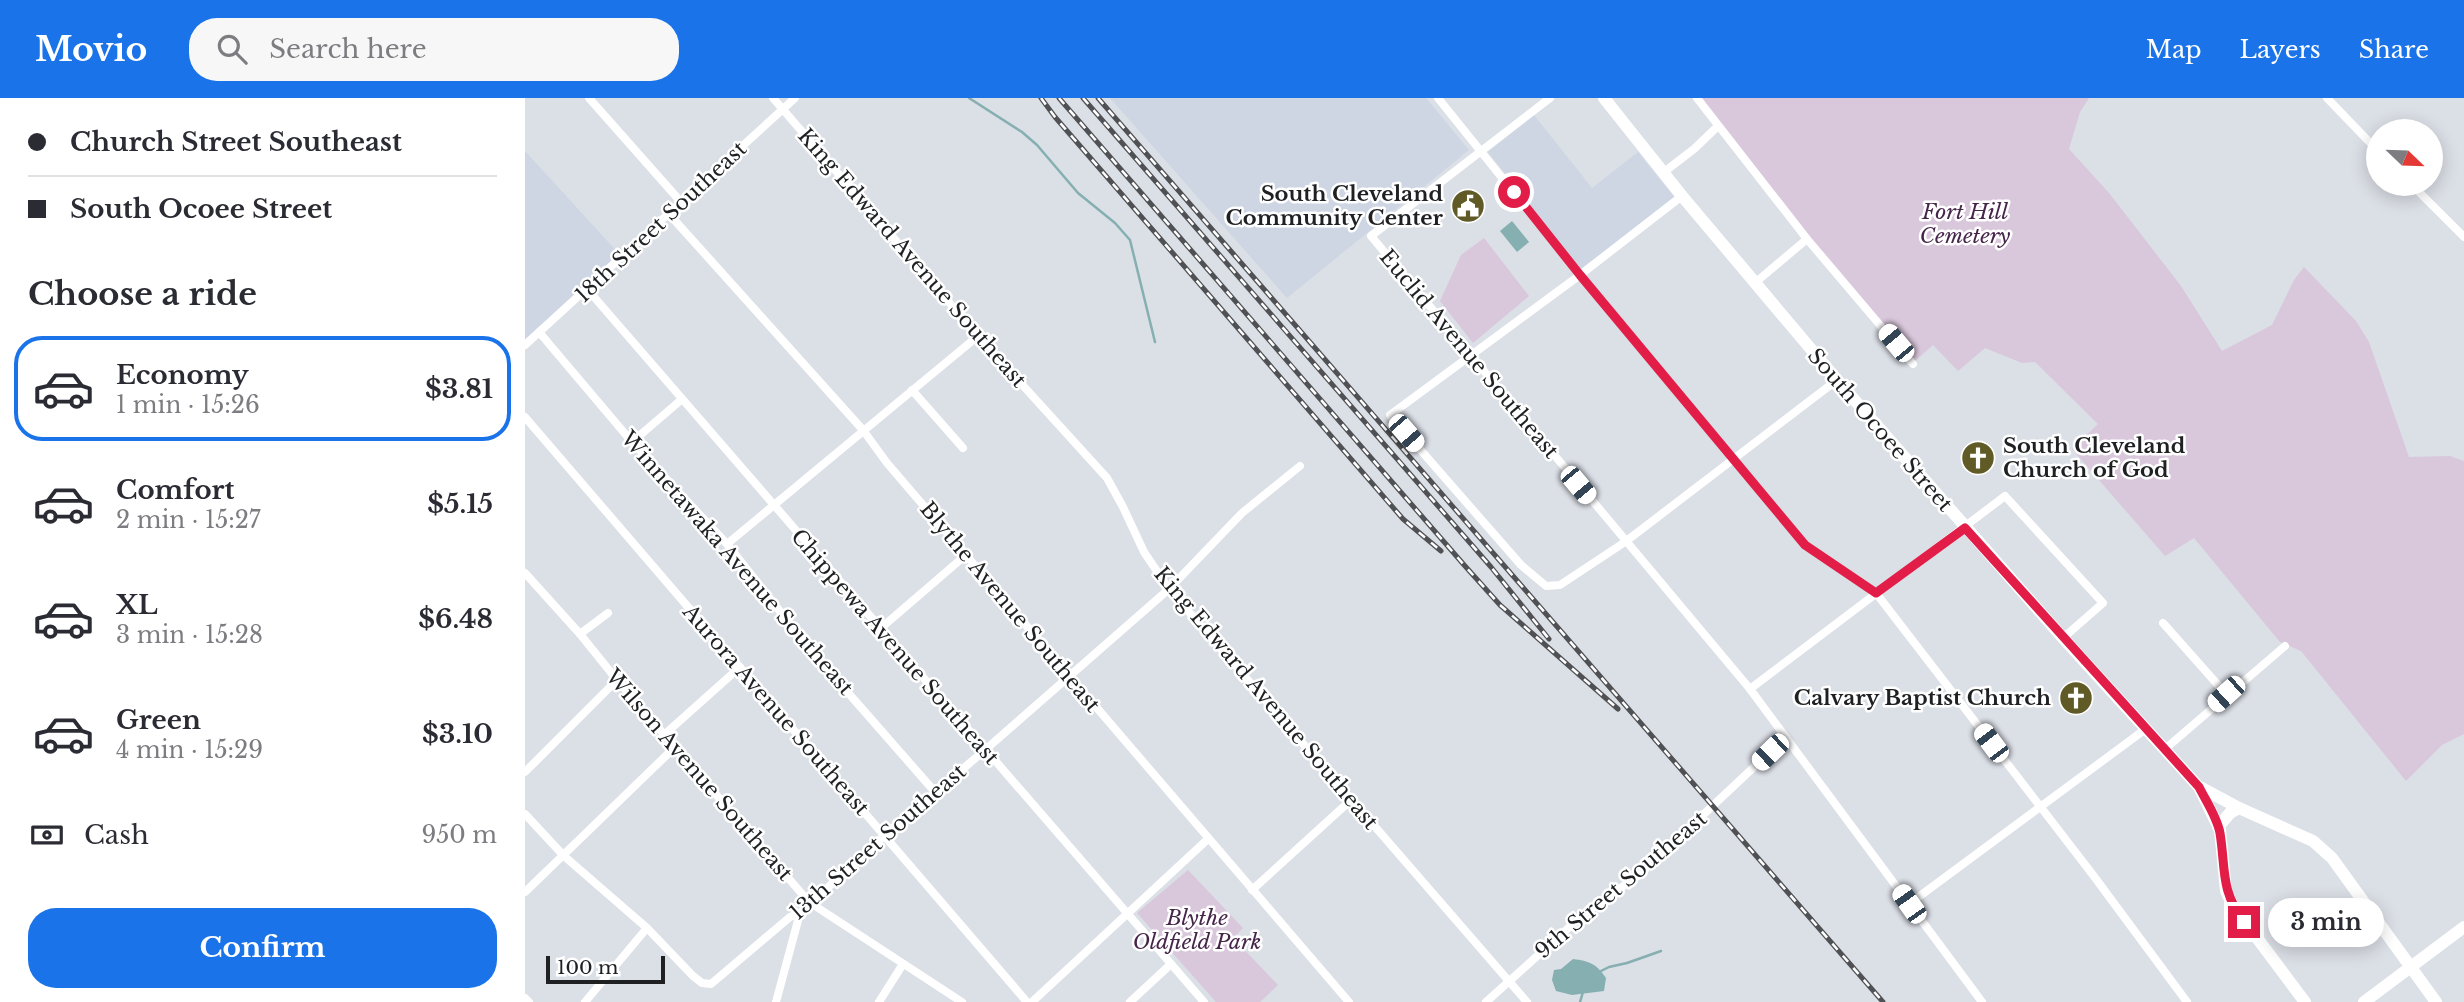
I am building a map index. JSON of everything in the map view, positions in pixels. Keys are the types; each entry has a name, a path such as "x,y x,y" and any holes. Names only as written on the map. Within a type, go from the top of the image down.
{"street":[{"path":"589,98 681,202"},
{"name":"King Edward Avenue Southeast","path":"773,98 978,336 1107,478 1144,552 1169,589 1527,1002"},
{"name":"18th Street Southeast","path":"525,345 795,98"},
{"path":"1438,98 1580,275 1805,545 1876,593 2187,1002"},
{"path":"1482,151 1550,98"},
{"name":"South Ocoee Street","path":"1604,98 1682,196 1837,380 1965,528 2199,787 2218,827 2226,891 2233,906 2305,1002"},
{"path":"1696,98 1807,239 1913,364"},
{"path":"2327,98 2366,139"},
{"path":"1664,172 1695,149 1718,126"},
{"name":"Euclid Avenue Southeast","path":"1482,151 1371,236 1750,689 1982,1002"},
{"path":"1682,196 1390,415 1521,565 1546,586 1560,585 1625,542 1837,380"},
{"path":"2423,196 2464,237"},
{"name":"Blythe Avenue Southeast","path":"669,214 863,430 887,463 1349,1002"},
{"path":"1756,282 1807,239"},
{"name":"Chippewa Avenue Southeast","path":"588,290 1204,1002"},
{"name":"Winnetawaka Avenue Southeast","path":"539,332 632,442 726,544 808,648 832,672 935,792"},
{"path":"726,544 978,336"},
{"path":"912,390 963,448"},
{"path":"632,442 681,400"},
{"name":"Aurora Avenue Southeast","path":"525,417 704,628 1030,1002"},
{"name":"13th Street Southeast","path":"647,928 702,983 711,984 790,918 800,913 885,835 1069,677 1169,589 1242,513 1300,466"},
{"path":"1750,689 2005,496 2103,603 2063,638"},
{"path":"881,628 967,554"},
{"name":"Wilson Avenue Southeast","path":"525,573 809,902 962,1002"},
{"path":"580,634 607,612"},
{"path":"2163,623 2226,694"},
{"path":"2165,749 2285,646"},
{"path":"664,734 740,667"},
{"path":"525,772 617,680"},
{"path":"1909,904 2147,728"},
{"name":"9th Street Southeast","path":"1486,1002 1584,914 1639,875 1786,737"},
{"path":"525,892 675,747"},
{"path":"2199,787 2313,841 2332,858 2437,1002"},
{"path":"1252,890 1351,800"},
{"path":"2218,827 2230,813 2239,808"},
{"path":"525,814 563,856 647,928 585,1002"},
{"path":"1030,1002 1208,839"},
{"path":"776,1002 800,913"},
{"path":"2364,1002 2464,927"},
{"path":"879,1002 903,964"},
{"path":"1130,1002 1171,964"},
{"path":"525,998 529,1002"}],"shaded area":[{"path":"1110,98 1426,98 1469,150 1287,298"},
{"path":"1534,115 1592,188 1638,152 1674,197 1583,271 1488,152"},
{"path":"525,151 620,255 525,341"}],"green space":[{"name":"Fort Hill Cemetery","path":"1701,98 2089,98 2080,112 2069,149 2109,193 2181,286 2222,351 2272,325 2294,280 2304,267 2356,321 2369,342 2409,457 2450,456 2464,461 2464,734 2442,745 2406,781 2301,651 2280,642 2194,538 2165,556 2072,449 2098,424 2035,362 2022,363 1985,348 1958,371 1933,345 1915,361 1807,234"},
{"path":"1484,238 1529,296 1473,343 1440,301 1461,255"},
{"name":"Blythe Oldfield Park","path":"1188,870 1243,928 1233,938 1278,985 1260,1002 1216,1002 1137,913"}],"water":[{"path":"1512,221 1529,242 1517,252 1500,231"},
{"path":"1573,959 1588,962 1599,969 1606,978 1604,991 1572,995 1556,991 1552,980 1554,970 1561,969"}],"waterway":[{"path":"969,98 1022,132 1037,145 1078,193 1115,223 1130,240 1155,342"},
{"path":"1601,971 1661,951"},
{"path":"1580,1002 1583,992"}],"railway":[{"path":"1041,98 1403,519 1441,551"},
{"path":"1059,98 1500,605 1618,709"},
{"path":"1083,98 1491,567 1549,639"},
{"path":"1098,98 1883,1002"}],"place":[{"name":"South Cleveland Community Center","path":"1468,206"},
{"name":"South Cleveland Church of God","path":"1978,458"},
{"name":"Calvary Baptist Church","path":"2076,698"}],"route":[{"path":"1514,192 1805,545 1876,593 1965,528 2199,787 2220,830 2226,891 2244,922"}]}
